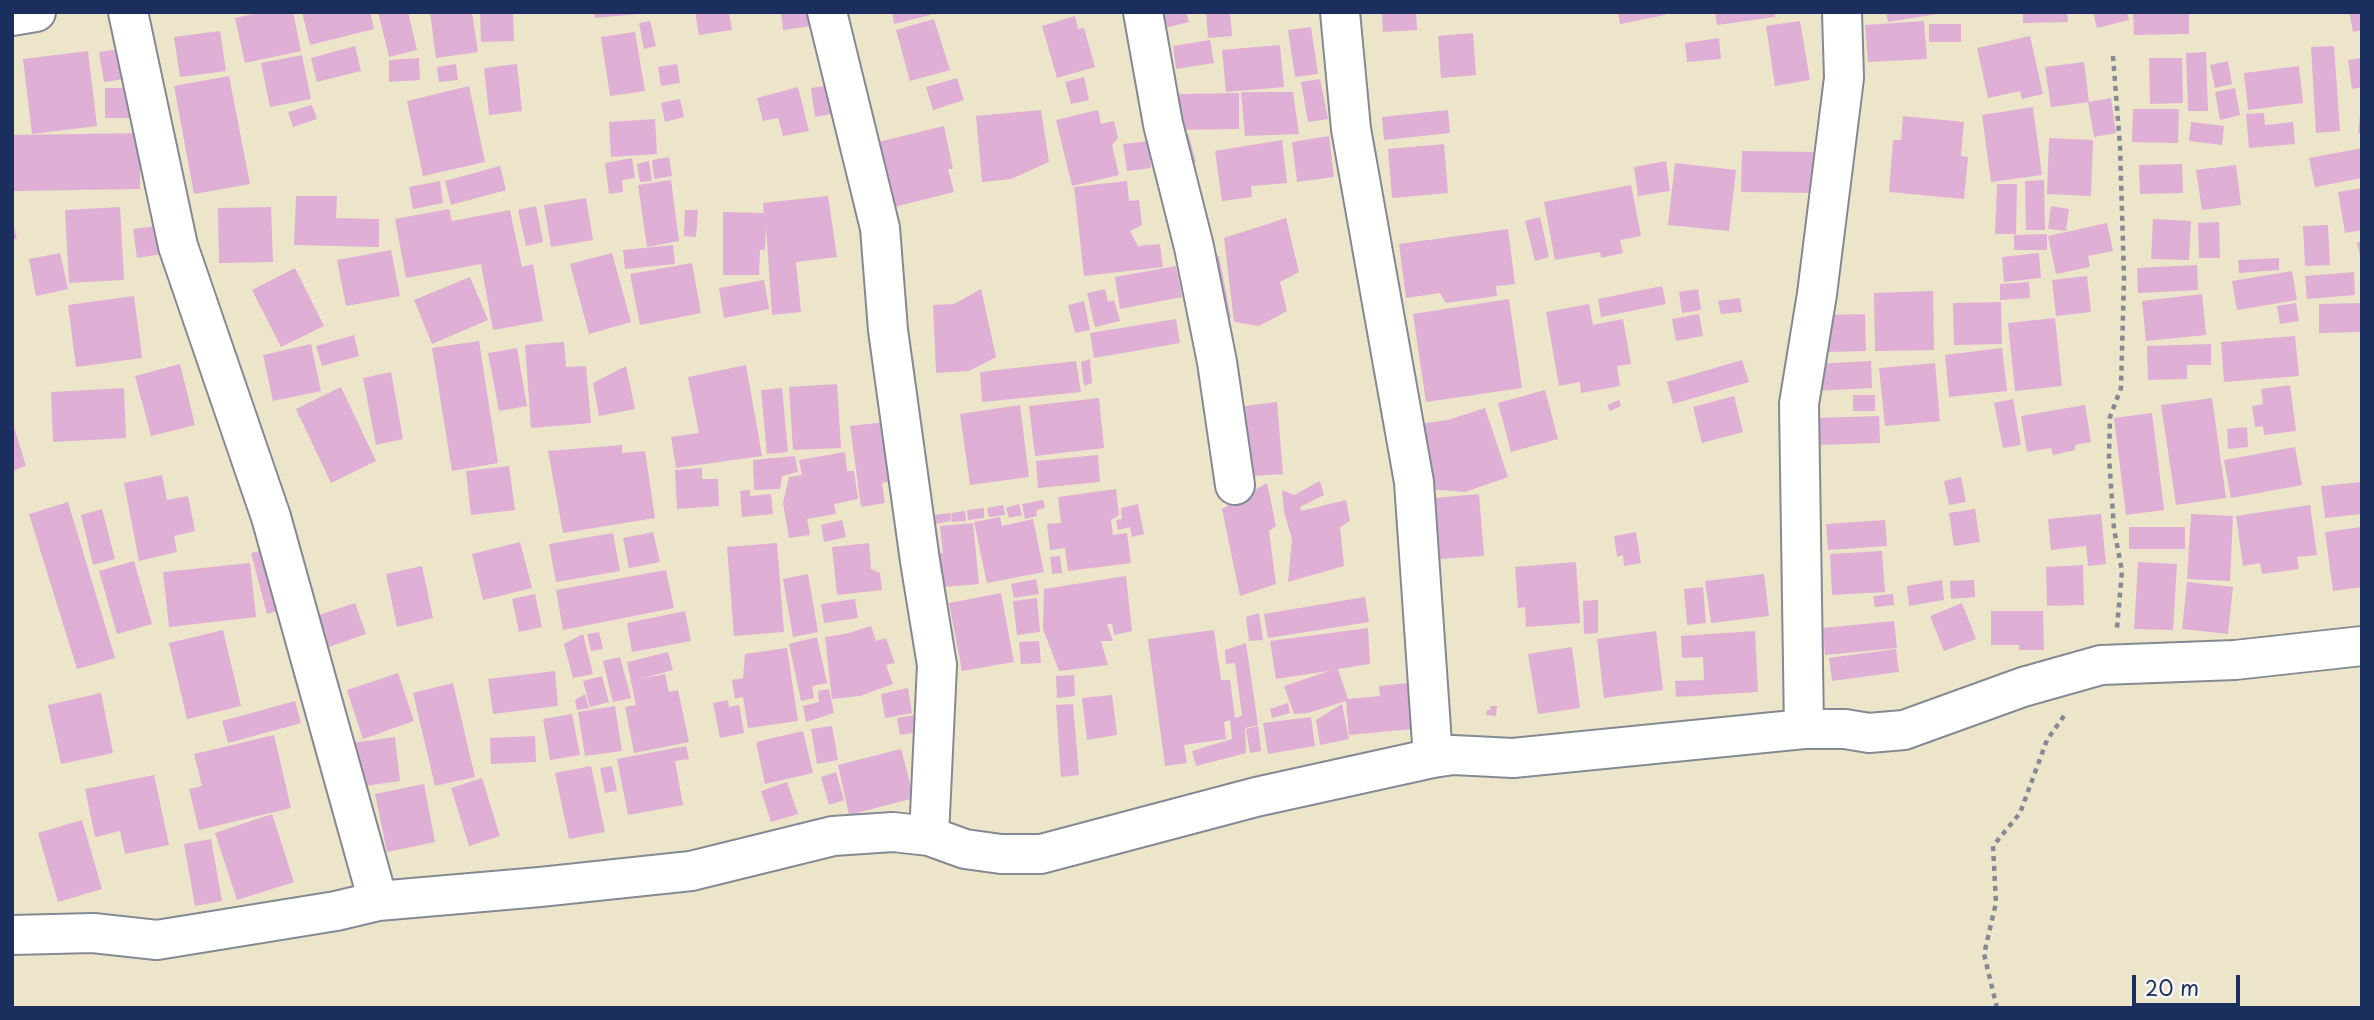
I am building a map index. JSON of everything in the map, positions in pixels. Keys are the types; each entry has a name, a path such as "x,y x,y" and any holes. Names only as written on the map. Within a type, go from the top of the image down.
{"street":[{"path":"12,16 36,12"},
{"path":"128,12 178,246 271,517 378,901"},
{"path":"827,12 880,228 888,330 937,665 929,836"},
{"path":"1143,12 1163,124 1194,247 1217,362 1234,485"},
{"path":"1340,12 1351,129 1414,482 1433,758"},
{"path":"1804,729 1799,404 1817,294 1844,78 1842,12"},
{"path":"12,935 93,933 157,940 336,911 378,901 691,871 833,836 892,832 929,836 965,849 1001,854 1041,854 1256,797 1433,758 1453,755 1513,758 1804,729 1845,729 1869,733 1904,730 2023,687 2101,666 2235,660 2362,646"}],"path":[{"path":"1997,1008 1984,954 1996,903 1993,846 2020,813 2047,740 2101,666 2119,624 2122,571 2114,529 2109,457 2110,417 2121,387 2124,278 2120,146 2113,56"}],"building":[{"path":"262,12 293,12 301,51 245,63 235,18"},
{"path":"302,12 370,12 374,29 310,45"},
{"path":"378,12 408,12 417,50 389,57"},
{"path":"430,12 472,12 478,52 436,58"},
{"path":"480,12 513,12 514,41 481,42"},
{"path":"594,12 639,12 639,14 595,18"},
{"path":"695,12 729,12 732,30 699,35"},
{"path":"781,12 810,12 812,26 783,30"},
{"path":"892,12 938,12 938,13 894,24"},
{"path":"1152,12 1186,12 1189,22 1157,30"},
{"path":"1206,12 1230,12 1232,36 1208,38"},
{"path":"1382,12 1416,12 1417,30 1383,32"},
{"path":"1618,12 1665,12 1665,15 1620,24"},
{"path":"1715,12 1774,12 1775,17 1717,25"},
{"path":"1886,12 1936,12 1937,14 1888,22"},
{"path":"2023,12 2067,12 2068,22 2023,23"},
{"path":"2093,12 2127,12 2129,20 2097,28"},
{"path":"2133,12 2189,12 2189,34 2134,35"},
{"path":"2349,12 2362,12 2362,30 2353,32"},
{"path":"1075,16 1078,29 1084,28 1095,67 1057,78 1042,26"},
{"path":"934,19 950,70 910,81 896,30"},
{"path":"650,21 656,46 644,49 639,23"},
{"path":"1800,21 1810,80 1775,86 1766,26"},
{"path":"1924,21 1927,59 1868,62 1865,25"},
{"path":"1929,24 1961,24 1961,42 1929,42"},
{"path":"1311,27 1318,74 1295,77 1288,30"},
{"path":"220,31 226,71 180,77 174,37"},
{"path":"635,32 645,91 610,96 601,37"},
{"path":"1473,33 1476,75 1441,78 1438,36"},
{"path":"2030,36 2043,94 2022,99 2020,91 1988,98 1977,48"},
{"path":"1719,38 1721,59 1687,62 1685,43"},
{"path":"1210,40 1214,63 1176,69 1173,46"},
{"path":"1280,45 1284,87 1226,92 1222,50"},
{"path":"355,46 361,71 317,82 311,58"},
{"path":"2334,46 2340,131 2316,133 2311,47"},
{"path":"127,48 132,78 104,82 99,52"},
{"path":"88,51 97,126 32,134 23,59"},
{"path":"2206,52 2208,111 2188,111 2186,53"},
{"path":"302,55 311,99 270,107 261,63"},
{"path":"419,58 420,80 389,82 389,60"},
{"path":"2149,58 2182,58 2183,103 2150,104"},
{"path":"2362,58 2362,87 2352,89 2348,60"},
{"path":"2228,61 2232,84 2215,88 2210,65"},
{"path":"2084,62 2089,102 2051,107 2045,67"},
{"path":"456,64 458,80 439,82 437,67"},
{"path":"517,64 522,111 489,115 484,68"},
{"path":"677,64 680,83 661,86 658,67"},
{"path":"2299,66 2303,103 2248,110 2244,73"},
{"path":"229,76 250,184 194,194 174,86"},
{"path":"1084,77 1089,100 1071,104 1065,82"},
{"path":"957,78 964,100 933,110 926,87"},
{"path":"1320,79 1328,119 1308,122 1301,82"},
{"path":"832,85 837,113 815,117 811,88"},
{"path":"469,86 485,162 423,176 407,101"},
{"path":"798,87 809,131 783,136 778,118 763,121 757,98"},
{"path":"105,88 132,88 132,118 105,118"},
{"path":"2235,88 2240,115 2220,120 2215,92"},
{"path":"1241,92 1293,92 1299,134 1245,136"},
{"path":"1239,93 1239,129 1178,130 1178,94"},
{"path":"2111,98 2116,133 2094,137 2088,102"},
{"path":"680,99 684,117 665,122 661,103"},
{"path":"312,105 317,119 293,127 288,112"},
{"path":"2033,107 2042,175 1991,182 1982,115"},
{"path":"2133,109 2179,109 2178,143 2132,142"},
{"path":"1041,110 1049,162 1011,179 982,182 976,116"},
{"path":"1098,110 1101,124 1114,121 1118,138 1112,145 1119,175 1072,186 1056,120"},
{"path":"1448,110 1450,133 1384,140 1382,117"},
{"path":"2264,113 2265,125 2293,122 2295,144 2249,148 2246,114"},
{"path":"2362,114 2362,134 2358,133"},
{"path":"1903,116 1964,122 1961,156 1968,157 1964,199 1889,192 1893,140 1901,140"},
{"path":"655,119 657,154 611,157 609,122"},
{"path":"2191,122 2224,126 2222,145 2189,141"},
{"path":"944,126 953,169 948,169 954,192 894,207 878,142"},
{"path":"140,133 140,189 12,191 12,135"},
{"path":"1188,133 1196,162 1185,165 1177,136"},
{"path":"1329,136 1334,177 1297,182 1292,142"},
{"path":"2049,138 2093,140 2091,196 2047,194"},
{"path":"1282,140 1287,183 1251,186 1252,197 1222,201 1215,151"},
{"path":"1148,141 1151,168 1127,171 1123,144"},
{"path":"1444,144 1448,193 1392,198 1388,149"},
{"path":"2362,148 2362,178 2315,187 2309,158"},
{"path":"1742,151 1818,152 1818,193 1741,192"},
{"path":"669,157 672,176 654,179 652,160"},
{"path":"632,158 635,178 622,180 623,192 609,194 605,163"},
{"path":"649,161 652,181 640,182 637,164"},
{"path":"1666,161 1670,191 1638,196 1634,167"},
{"path":"1675,163 1736,170 1729,231 1668,225"},
{"path":"2182,164 2183,193 2140,194 2139,165"},
{"path":"2236,165 2241,205 2202,210 2196,170"},
{"path":"500,166 506,190 451,205 445,181"},
{"path":"671,180 679,241 647,247 638,185"},
{"path":"2044,180 2045,230 2026,230 2025,181"},
{"path":"440,181 443,203 413,209 409,187"},
{"path":"1127,181 1129,201 1139,200 1142,225 1130,231 1138,246 1160,244 1163,267 1084,276 1074,187"},
{"path":"1997,184 2017,184 2016,234 1995,234"},
{"path":"1631,185 1641,236 1620,240 1623,253 1601,258 1600,252 1555,260 1544,202"},
{"path":"2362,188 2362,230 2345,233 2338,192"},
{"path":"296,196 337,196 336,218 379,219 379,247 294,245"},
{"path":"828,196 837,257 796,262 801,312 772,315 766,226 765,250 760,250 759,275 723,275 723,212 764,213 763,203"},
{"path":"586,198 593,240 551,247 544,205"},
{"path":"536,206 543,242 526,246 518,210"},
{"path":"2051,206 2069,209 2066,231 2048,229"},
{"path":"120,207 124,280 69,283 65,210"},
{"path":"271,207 273,262 219,263 218,208"},
{"path":"449,209 452,221 510,210 522,267 533,264 543,321 493,330 481,264 406,278 395,219"},
{"path":"685,210 698,210 696,237 684,236"},
{"path":"1540,217 1549,257 1535,261 1525,221"},
{"path":"1286,218 1299,272 1280,282 1287,311 1259,326 1234,322 1224,238"},
{"path":"2153,219 2191,221 2189,260 2151,259"},
{"path":"2219,222 2220,258 2199,258 2198,223"},
{"path":"12,223 17,238 12,240"},
{"path":"2107,223 2113,251 2088,256 2090,267 2056,274 2048,236"},
{"path":"2328,225 2330,265 2305,266 2303,226"},
{"path":"157,226 162,254 137,258 133,229"},
{"path":"1508,229 1515,284 1496,286 1497,296 1446,303 1440,293 1406,298 1399,244"},
{"path":"2047,234 2047,250 2014,250 2014,235"},
{"path":"2362,241 2362,260 2361,260 2357,243"},
{"path":"673,245 675,264 625,269 623,250"},
{"path":"391,250 400,296 346,306 337,260"},
{"path":"60,253 68,289 36,296 29,259"},
{"path":"612,253 631,322 589,334 570,264"},
{"path":"2039,253 2041,278 2004,282 2002,257"},
{"path":"1219,256 1231,318 1213,322 1201,260"},
{"path":"2279,258 2279,270 2239,273 2238,260"},
{"path":"692,263 701,313 640,325 630,274"},
{"path":"2197,265 2198,290 2138,293 2137,268"},
{"path":"1176,266 1182,297 1120,309 1115,277"},
{"path":"295,268 324,326 281,347 252,290"},
{"path":"2292,271 2297,300 2237,310 2232,281"},
{"path":"2354,272 2355,295 2307,299 2305,276"},
{"path":"2087,276 2091,312 2056,316 2052,280"},
{"path":"470,277 488,320 432,344 414,300"},
{"path":"764,280 769,309 724,318 719,288"},
{"path":"2029,282 2030,298 2000,300 2000,284"},
{"path":"1662,286 1666,304 1601,317 1598,299"},
{"path":"981,289 996,357 969,371 936,373 933,305 954,304"},
{"path":"1105,289 1108,302 1114,300 1120,321 1095,327 1087,293"},
{"path":"1698,289 1701,310 1682,313 1679,292"},
{"path":"1933,291 1934,350 1875,351 1874,293"},
{"path":"2202,294 2206,335 2146,341 2142,301"},
{"path":"134,296 142,358 76,367 68,305"},
{"path":"1740,298 1742,312 1721,314 1718,301"},
{"path":"1509,299 1522,388 1426,402 1413,314"},
{"path":"1084,301 1090,330 1075,333 1068,305"},
{"path":"2001,302 2002,344 1954,345 1953,303"},
{"path":"2296,303 2299,321 2280,324 2277,306"},
{"path":"2362,303 2362,332 2319,333 2319,304"},
{"path":"1589,304 1593,325 1623,319 1631,364 1617,366 1620,386 1581,393 1580,382 1559,386 1546,312"},
{"path":"1699,314 1703,336 1676,341 1672,319"},
{"path":"1865,314 1866,351 1828,352 1828,315"},
{"path":"2055,318 2062,386 2015,391 2008,323"},
{"path":"1176,319 1180,343 1094,358 1090,333"},
{"path":"354,335 359,356 322,366 316,346"},
{"path":"2295,336 2299,376 2224,382 2221,342"},
{"path":"479,341 498,463 452,471 432,348"},
{"path":"564,342 566,367 586,366 591,423 531,428 525,345"},
{"path":"311,344 321,391 273,401 263,355"},
{"path":"2211,344 2211,365 2187,365 2187,379 2148,380 2147,346"},
{"path":"517,348 527,406 499,411 488,353"},
{"path":"2002,348 2007,391 1949,397 1945,355"},
{"path":"1090,359 1092,383 1084,386 1081,362"},
{"path":"1742,360 1749,382 1673,404 1667,382"},
{"path":"1076,361 1081,392 982,402 980,372"},
{"path":"1871,361 1872,388 1815,391 1814,364"},
{"path":"1935,363 1940,421 1885,426 1879,368"},
{"path":"180,364 195,425 151,436 135,376"},
{"path":"746,365 762,456 676,468 671,437 699,433 688,377"},
{"path":"626,366 635,409 599,416 593,383"},
{"path":"391,372 403,439 376,445 363,378"},
{"path":"837,384 841,448 793,450 789,387"},
{"path":"2290,385 2296,431 2264,435 2263,426 2255,427 2252,406 2263,404 2261,389"},
{"path":"341,387 376,461 331,483 296,409"},
{"path":"124,388 126,438 53,442 51,392"},
{"path":"782,388 788,452 767,454 761,390"},
{"path":"1545,390 1558,439 1511,452 1498,403"},
{"path":"1853,395 1875,395 1875,411 1853,411"},
{"path":"1734,396 1743,432 1702,443 1693,407"},
{"path":"1099,398 1104,448 1035,456 1029,406"},
{"path":"2212,398 2226,498 2176,505 2161,405"},
{"path":"2013,399 2021,445 2003,448 1994,403"},
{"path":"1619,400 1621,406 1610,411 1607,405"},
{"path":"1277,402 1283,474 1239,477 1236,407"},
{"path":"1020,405 1029,477 970,485 960,414"},
{"path":"2085,405 2091,442 2075,445 2075,450 2053,455 2051,448 2027,452 2021,416"},
{"path":"1485,408 1508,477 1465,492 1428,489 1419,424 1448,420"},
{"path":"2152,413 2164,510 2126,515 2114,418"},
{"path":"1879,416 1880,443 1817,445 1816,418"},
{"path":"12,420 26,466 12,471"},
{"path":"885,422 893,481 882,483 885,503 861,507 850,426"},
{"path":"2247,427 2248,447 2228,449 2227,429"},
{"path":"622,445 622,453 645,451 655,518 563,533 548,451"},
{"path":"2295,447 2302,485 2231,498 2224,460"},
{"path":"845,452 847,471 854,471 858,499 834,504 836,514 807,519 810,535 789,538 783,503 789,477 802,475 799,460"},
{"path":"1098,455 1100,482 1038,488 1036,461"},
{"path":"795,456 798,472 782,476 780,489 754,490 753,460"},
{"path":"509,466 515,510 471,515 466,471"},
{"path":"702,468 702,479 718,479 719,506 677,509 675,470"},
{"path":"162,475 167,500 188,496 195,531 174,536 177,552 139,561 124,483"},
{"path":"1961,477 1966,502 1949,505 1944,481"},
{"path":"1320,481 1324,495 1300,507 1301,511 1346,500 1350,521 1340,527 1344,566 1288,582 1292,539 1284,512 1282,490 1294,495"},
{"path":"2362,482 2362,514 2325,518 2321,486"},
{"path":"1267,483 1276,526 1269,531 1276,584 1240,596 1222,509"},
{"path":"1116,489 1119,515 1111,520 1113,535 1127,533 1131,563 1068,571 1065,548 1050,550 1047,524 1061,523 1058,497"},
{"path":"750,490 750,496 771,494 773,514 742,517 740,491"},
{"path":"1479,494 1484,556 1440,559 1434,498"},
{"path":"1043,500 1045,508 1036,510 1037,516 1025,519 1022,504"},
{"path":"68,502 115,658 77,669 29,514"},
{"path":"1019,504 1022,515 1009,518 1006,508"},
{"path":"1138,504 1144,534 1132,537 1130,527 1118,530 1116,520 1122,519 1121,508"},
{"path":"1003,505 1005,515 989,517 987,508"},
{"path":"2310,505 2317,555 2297,557 2299,569 2262,574 2260,563 2243,566 2236,516"},
{"path":"984,508 984,518 968,520 967,510"},
{"path":"102,509 115,559 93,565 81,515"},
{"path":"1975,509 1980,542 1954,546 1949,513"},
{"path":"965,511 966,521 952,522 951,513"},
{"path":"950,513 951,521 935,524 934,515"},
{"path":"2101,514 2106,564 2088,566 2086,546 2051,550 2048,519"},
{"path":"2191,514 2233,516 2230,581 2187,579"},
{"path":"1000,517 1002,526 1033,519 1044,572 987,583 974,522"},
{"path":"842,520 846,537 824,542 821,525"},
{"path":"1885,520 1887,546 1828,550 1826,524"},
{"path":"973,523 979,584 943,587 939,553 943,553 940,526"},
{"path":"2129,527 2185,527 2185,549 2129,549"},
{"path":"2362,527 2362,587 2333,591 2325,532"},
{"path":"653,532 660,562 629,568 623,538"},
{"path":"1636,532 1641,563 1624,566 1623,555 1617,557 1614,536"},
{"path":"613,533 620,571 556,582 549,544"},
{"path":"520,542 532,588 483,600 472,554"},
{"path":"777,543 784,632 734,636 727,547"},
{"path":"869,543 871,569 880,573 882,590 837,595 832,547"},
{"path":"268,549 284,609 267,614 251,553"},
{"path":"1882,551 1885,592 1832,595 1830,554"},
{"path":"1060,556 1062,573 1052,574 1050,557"},
{"path":"134,561 152,624 117,634 99,571"},
{"path":"1576,562 1580,623 1526,627 1525,607 1518,608 1515,567"},
{"path":"2138,562 2177,564 2173,630 2134,629"},
{"path":"250,563 256,617 169,627 163,572"},
{"path":"2083,565 2084,605 2047,606 2046,567"},
{"path":"422,566 433,618 397,627 386,574"},
{"path":"666,570 674,608 563,630 556,590"},
{"path":"808,574 818,632 793,637 783,579"},
{"path":"1764,574 1769,616 1711,623 1705,581"},
{"path":"1126,576 1132,631 1114,635 1112,624 1107,624 1113,641 1101,641 1108,665 1059,671 1043,629 1044,589"},
{"path":"1036,579 1039,594 1014,598 1011,584"},
{"path":"1942,580 1944,600 1909,606 1907,586"},
{"path":"1974,580 1975,597 1951,599 1950,581"},
{"path":"2187,582 2233,587 2228,634 2182,629"},
{"path":"1703,587 1706,623 1687,625 1684,589"},
{"path":"1001,593 1014,662 962,671 949,603"},
{"path":"535,594 542,627 519,632 512,599"},
{"path":"1893,594 1894,605 1875,607 1873,596"},
{"path":"1365,597 1369,622 1268,638 1264,614"},
{"path":"1037,598 1040,632 1017,635 1013,601"},
{"path":"855,599 858,618 824,623 821,604"},
{"path":"1598,600 1598,633 1584,634 1583,601"},
{"path":"355,603 366,634 329,647 319,615"},
{"path":"1962,603 1976,639 1944,651 1930,616"},
{"path":"685,611 691,641 632,652 627,623"},
{"path":"1991,611 2043,611 2044,650 2019,650 2019,645 1991,645"},
{"path":"1259,613 1263,640 1249,641 1246,617"},
{"path":"1894,621 1897,648 1825,655 1823,628"},
{"path":"871,626 876,641 886,638 895,663 886,665 893,684 860,696 832,699 825,637"},
{"path":"1368,628 1370,664 1338,669 1348,699 1380,696 1379,686 1408,683 1412,729 1349,735 1346,701 1308,713 1294,714 1284,686 1329,671 1276,679 1270,641"},
{"path":"223,630 241,706 187,719 169,643"},
{"path":"1214,630 1221,680 1230,680 1235,718 1242,716 1235,663 1226,664 1225,650 1246,643 1258,725 1245,728 1246,753 1196,766 1192,751 1232,739 1230,720 1224,722 1226,739 1184,745 1187,763 1165,766 1148,639"},
{"path":"1656,631 1663,690 1604,698 1597,639"},
{"path":"1755,631 1758,692 1676,697 1675,681 1704,680 1703,657 1682,658 1681,636"},
{"path":"599,632 603,649 591,651 587,634"},
{"path":"583,634 593,674 573,678 564,644"},
{"path":"817,637 827,683 812,686 814,698 801,701 789,644"},
{"path":"1039,641 1041,663 1021,664 1019,642"},
{"path":"1572,647 1580,708 1538,714 1528,654"},
{"path":"787,648 798,721 748,728 743,697 735,699 732,680 743,678 745,654"},
{"path":"1896,649 1899,672 1832,681 1829,658"},
{"path":"668,652 673,670 640,679 665,674 669,692 678,690 689,742 634,753 625,707 636,705 627,662"},
{"path":"620,657 631,698 613,702 603,661"},
{"path":"555,671 558,706 493,714 488,679"},
{"path":"398,673 414,721 363,739 347,690"},
{"path":"1074,675 1075,696 1057,698 1056,676"},
{"path":"602,676 609,702 590,707 583,681"},
{"path":"453,683 475,777 435,786 413,693"},
{"path":"908,688 912,713 885,718 881,694"},
{"path":"829,689 834,713 806,722 803,706 819,702 818,691"},
{"path":"101,693 113,753 61,764 48,705"},
{"path":"585,694 589,708 577,710 575,700"},
{"path":"1112,695 1117,735 1087,740 1082,698"},
{"path":"728,700 729,707 739,705 744,733 720,738 713,703"},
{"path":"295,701 301,723 228,743 222,721"},
{"path":"1288,703 1290,713 1272,718 1270,709"},
{"path":"1073,704 1079,775 1061,777 1056,705"},
{"path":"1342,704 1349,739 1320,745 1316,720"},
{"path":"615,706 622,751 585,756 578,712"},
{"path":"1491,706 1497,706 1496,716 1486,715"},
{"path":"572,714 580,755 550,760 543,719"},
{"path":"915,715 918,732 900,735 897,718"},
{"path":"1311,717 1315,746 1268,754 1263,723"},
{"path":"832,726 838,760 817,764 811,729"},
{"path":"1258,726 1261,751 1250,753 1246,729"},
{"path":"803,731 813,773 765,784 756,742"},
{"path":"274,735 291,808 199,830 189,789 202,786 194,754"},
{"path":"535,736 536,762 491,764 490,738"},
{"path":"395,737 400,781 358,787 352,743"},
{"path":"686,746 689,759 675,761 683,805 628,815 617,759"},
{"path":"901,749 914,798 849,815 838,765"},
{"path":"591,766 605,832 569,839 555,773"},
{"path":"612,766 617,791 605,793 600,768"},
{"path":"836,772 844,800 829,805 821,777"},
{"path":"154,775 169,845 125,854 120,831 95,837 85,789"},
{"path":"482,778 500,836 469,846 451,788"},
{"path":"787,782 798,814 771,822 761,791"},
{"path":"424,784 435,842 387,852 375,794"},
{"path":"272,814 294,882 237,900 215,833"},
{"path":"82,820 102,889 58,902 38,833"},
{"path":"211,839 222,901 195,906 184,844"}]}
